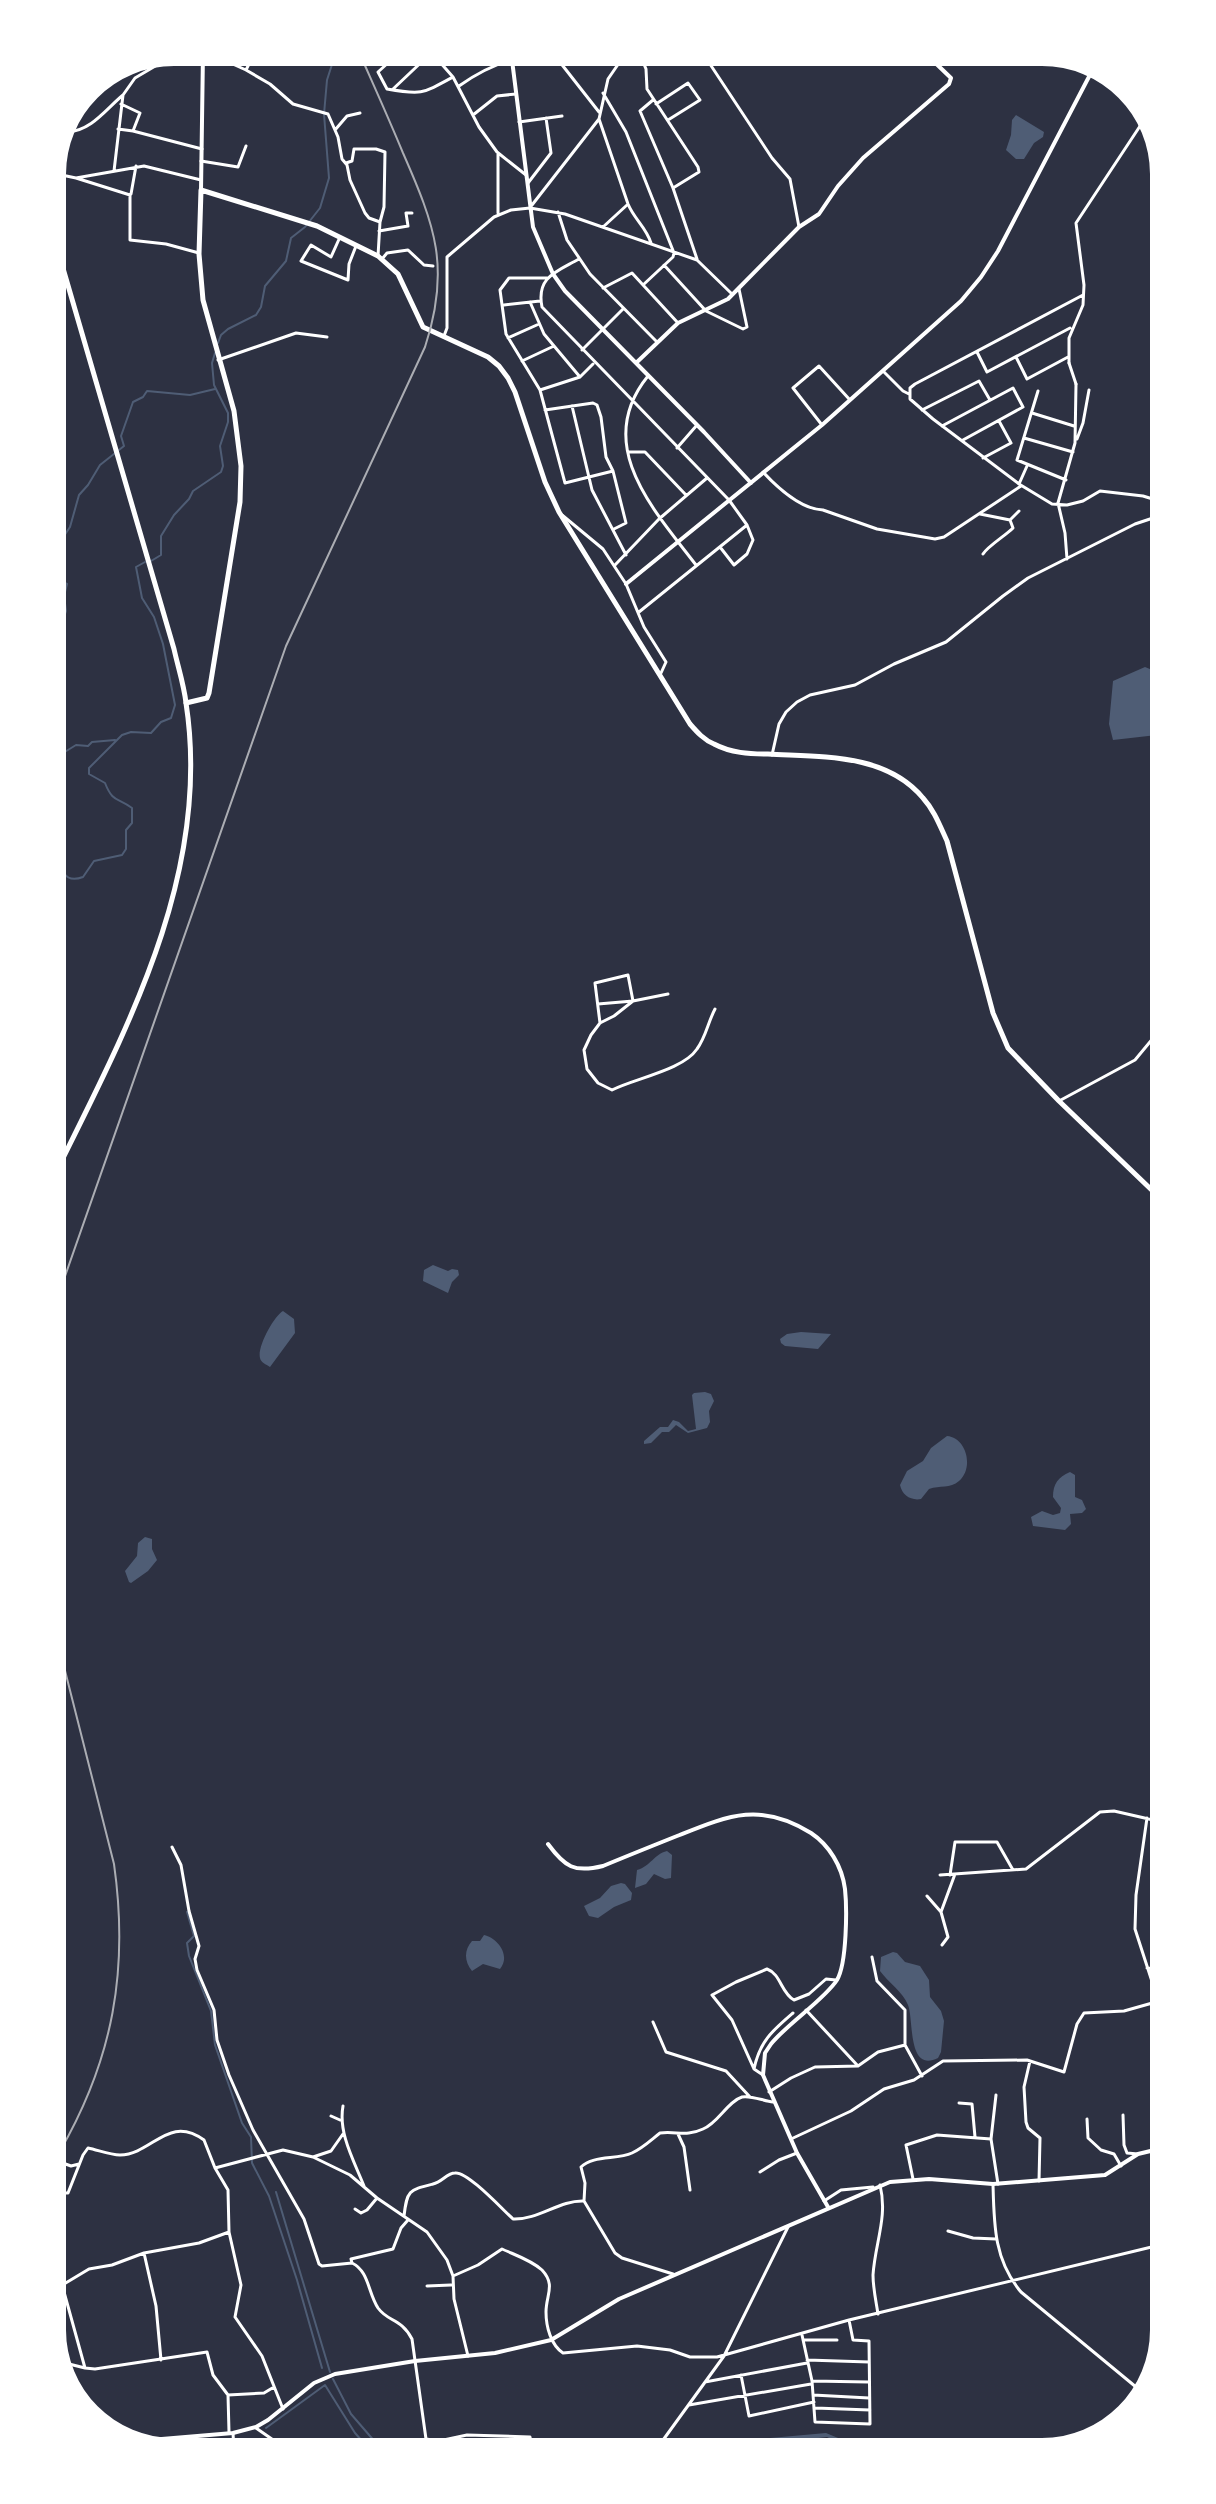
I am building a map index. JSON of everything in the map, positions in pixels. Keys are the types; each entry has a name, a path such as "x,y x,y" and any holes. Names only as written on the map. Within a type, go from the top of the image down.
{"main road":[{"path":"186,703 203,700 209,693 240,502 239,436 203,300 199,254 201,190 311,224 380,257 398,274 420,324 488,357 499,366 508,378 545,482 559,512 690,724 711,743 743,753 837,758 874,765 901,778 923,797 947,841 1000,1033 1015,1057 1150,1188"},
{"path":"66,279 174,649 186,703 191,767 189,819 165,926 122,1039 66,1152"}],"street":[{"path":"201,190 204,66"},
{"path":"237,66 270,84 293,104 324,111 335,130 342,159 365,213 380,222"},
{"path":"246,70 248,66"},
{"path":"385,66 378,72 387,89 407,94 422,93 453,77"},
{"path":"392,90 417,66"},
{"path":"443,66 459,86 473,115 498,153 526,175"},
{"path":"459,86 490,66"},
{"path":"513,66 530,208 537,240 553,274 565,291 751,483"},
{"path":"563,66 600,113"},
{"path":"617,66 603,93 599,119 628,204 633,216 647,231 651,244"},
{"path":"645,66 645,85 698,167 699,172 673,188"},
{"path":"711,66 772,158 790,179 799,227"},
{"path":"636,363 678,323 724,303 799,227 819,214 863,158 951,82 951,78 939,66"},
{"path":"75,131 97,120 123,95 135,78 149,70"},
{"path":"626,584 822,425 942,320 981,277 998,251 1089,77"},
{"path":"667,121 700,100 688,83 640,111 673,188 697,260"},
{"path":"603,93 626,132 674,253"},
{"path":"473,115 497,96 516,94"},
{"path":"114,171 123,95"},
{"path":"121,104 140,113 133,131"},
{"path":"335,130 347,116 360,113"},
{"path":"519,122 562,116"},
{"path":"527,185 551,153 546,118"},
{"path":"530,208 599,119"},
{"path":"1075,443 1076,384 1068,360 1072,327 1083,305 1078,218 1139,127"},
{"path":"118,129 202,149"},
{"path":"201,161 238,167 246,146"},
{"path":"346,163 352,161 354,149 385,152 380,257 408,250 424,265 433,266"},
{"path":"498,153 498,215"},
{"path":"136,166 130,195 130,240 166,244 199,254"},
{"path":"76,178 136,166 171,171 201,180"},
{"path":"66,176 130,195"},
{"path":"603,227 628,204"},
{"path":"444,336 447,313 443,266 450,253 498,215 511,210 530,208 558,212 697,260 733,295"},
{"path":"558,212 567,240 579,259 657,342"},
{"path":"379,231 408,226 406,213 412,213"},
{"path":"340,237 331,257 311,245 301,261 348,280 349,264 356,246"},
{"path":"643,285 674,253"},
{"path":"579,259 547,278 540,290 540,301 545,312 729,500 747,525 753,540 751,548 734,565 720,547"},
{"path":"664,265 706,311 743,329 747,327 739,289"},
{"path":"603,288 632,273 678,323"},
{"path":"547,278 509,278 500,290 504,327 540,390 565,483 613,471"},
{"path":"1083,295 915,384 909,394 913,403 983,458 1052,504 1067,505 1083,501 1100,491 1150,498"},
{"path":"503,305 540,301"},
{"path":"530,302 539,324 580,377"},
{"path":"582,350 623,309"},
{"path":"508,338 539,324"},
{"path":"977,352 987,372 1072,327"},
{"path":"218,358 296,333 327,337"},
{"path":"522,361 554,346"},
{"path":"1016,357 1027,379 1068,360"},
{"path":"540,390 580,377 593,363"},
{"path":"822,425 793,388 819,366 850,400"},
{"path":"883,371 909,394"},
{"path":"648,376 631,401 625,424 628,452 643,495 696,565"},
{"path":"922,410 979,381 990,400"},
{"path":"942,426 1013,388 1023,407 962,441"},
{"path":"1067,559 1058,503 1083,423 1089,390"},
{"path":"1038,391 1017,460 1066,480"},
{"path":"545,410 597,405 606,457 613,471 626,523 614,529"},
{"path":"572,406 592,490 626,555"},
{"path":"1032,413 1075,427"},
{"path":"983,458 1011,443 999,421"},
{"path":"677,448 697,425"},
{"path":"1024,438 1073,452"},
{"path":"628,452 645,452 686,495"},
{"path":"763,472 776,487 814,510 823,510 877,529 935,539 944,537 1020,485 1027,464"},
{"path":"615,565 659,519 707,478"},
{"path":"1010,520 1019,511"},
{"path":"559,512 603,549 615,565 644,627 666,662 659,675"},
{"path":"980,514 1010,520"},
{"path":"772,755 779,724 797,702 810,695 855,685 946,642 1028,578 1150,519"},
{"path":"983,554 1013,528 1010,520"},
{"path":"639,612 747,525"},
{"path":"600,1023 595,983 628,975 633,1001"},
{"path":"598,1004 668,994"},
{"path":"633,1001 600,1023 584,1050 584,1063 598,1083 612,1090 691,1058 704,1039 715,1009"},
{"path":"615,1002 617,1014"},
{"path":"1059,1101 1135,1060 1150,1042"},
{"path":"940,1875 1013,1871 1032,1866 1100,1812 1114,1811 1150,1819"},
{"path":"548,1844 567,1865 587,1869 603,1866 732,1815 751,1814 795,1824 824,1843 844,1879 846,1906 842,1964 836,1980 771,2044 765,2053 763,2075 797,2153 828,2207"},
{"path":"1147,1818 1136,1895 1135,1929 1150,1975"},
{"path":"941,1912 953,1874 955,1842 997,1842 1013,1871"},
{"path":"172,1847 186,1886 199,1946 195,1964 214,2010 217,2040 229,2075 266,2154 304,2219 319,2264 352,2263 362,2269 382,2313 403,2324 408,2331 412,2339 426,2438"},
{"path":"927,1896 941,1912 948,1937 942,1945"},
{"path":"872,1957 877,1981 905,2010 905,2045 922,2076"},
{"path":"763,2075 754,2069 732,2020 712,1995 767,1969 775,1973 787,1996 794,2000 809,1994 826,1979 836,1980"},
{"path":"791,2139 851,2111 884,2089 922,2076 943,2061 1030,2061 1064,2072 1077,2024 1084,2013 1124,2011 1150,2003"},
{"path":"805,2010 858,2066"},
{"path":"754,2069 758,2050 764,2041 793,2013"},
{"path":"653,2022 666,2052 726,2071 750,2097 773,2102"},
{"path":"769,2092 815,2067 858,2066 878,2052 905,2045"},
{"path":"1030,2061 1024,2087 1026,2122 1042,2144 1039,2181"},
{"path":"996,2095 991,2139 998,2253 1011,2281 1135,2384"},
{"path":"673,2274 615,2253 584,2201 585,2183 580,2170 583,2164 629,2155 660,2133 687,2135 705,2128 716,2122 739,2098 750,2097"},
{"path":"959,2103 972,2104 975,2137"},
{"path":"343,2106 340,2120 343,2133 365,2186"},
{"path":"1123,2115 1127,2153 1150,2151"},
{"path":"331,2116 340,2120"},
{"path":"1087,2119 1088,2138 1101,2150 1114,2154 1121,2166"},
{"path":"66,2193 88,2148 123,2155 158,2141 170,2131 190,2133 204,2140 228,2190 229,2232 241,2285 235,2317 262,2356 283,2409"},
{"path":"313,2157 331,2151 343,2133"},
{"path":"678,2134 684,2147 690,2190"},
{"path":"913,2179 906,2145 937,2135 991,2139"},
{"path":"215,2168 283,2150 313,2157 350,2175 377,2198 427,2232 447,2260 453,2276 451,2285 468,2356"},
{"path":"760,2172 797,2153"},
{"path":"174,2438 231,2433 256,2427 322,2378 415,2361 503,2352 551,2340 619,2299 873,2187 913,2179 996,2184 1105,2175 1138,2154"},
{"path":"66,2164 79,2164"},
{"path":"352,2263 351,2259 393,2249 406,2218 406,2198 415,2188 437,2183 457,2172 472,2179 513,2219 530,2218 568,2202 584,2201"},
{"path":"878,2314 873,2277 884,2217 880,2185"},
{"path":"824,2201 841,2190 873,2187"},
{"path":"355,2209 361,2213 367,2210 377,2198"},
{"path":"665,2438 724,2356 790,2224"},
{"path":"948,2231 973,2238 997,2239"},
{"path":"66,2281 89,2269 112,2265 144,2253 199,2243 229,2232"},
{"path":"453,2276 478,2265 502,2249 540,2268 548,2278 551,2289 546,2313 551,2340 563,2353 637,2346 670,2350 690,2357 724,2356 849,2320 1150,2247"},
{"path":"144,2253 156,2306 161,2360"},
{"path":"427,2286 451,2285"},
{"path":"66,2302 85,2368"},
{"path":"801,2333 812,2382 815,2422 870,2424 869,2341 853,2340 849,2320"},
{"path":"803,2340 837,2340"},
{"path":"72,2365 95,2369 207,2352 213,2375 228,2395 232,2438"},
{"path":"705,2382 808,2361 869,2362"},
{"path":"741,2375 749,2416 814,2402"},
{"path":"689,2405 812,2382 869,2382"},
{"path":"228,2395 264,2393 274,2387"},
{"path":"813,2395 870,2398"},
{"path":"815,2408 870,2410"},
{"path":"256,2427 271,2438"},
{"path":"453,2438 467,2435 530,2438"}],"water":[{"path":"1016,115 1044,132 1024,159 1016,159 1006,150 1012,120"},
{"path":"1145,667 1150,669 1150,736 1113,740 1109,724 1113,681"},
{"path":"433,1265 448,1271 458,1270 459,1275 448,1293 423,1281 424,1270"},
{"path":"283,1311 294,1319 295,1333 270,1367 261,1360 261,1347 271,1325"},
{"path":"787,1334 831,1334 818,1349 781,1343 780,1339"},
{"path":"711,1394 714,1401 707,1428 688,1433 676,1425 669,1432 662,1432 651,1443 644,1444 660,1427 668,1427 673,1420 688,1431 696,1429 692,1395"},
{"path":"947,1436 954,1438 964,1448 967,1462 964,1475 952,1485 929,1489 921,1499 908,1496 900,1485 907,1471 923,1461 931,1448"},
{"path":"1070,1472 1075,1475 1075,1497 1082,1500 1086,1509 1082,1513 1070,1514 1071,1524 1065,1530 1033,1526 1031,1517 1042,1511 1053,1515 1060,1513 1061,1508 1053,1497 1054,1488 1059,1479"},
{"path":"145,1537 152,1539 157,1560 131,1583 125,1571 137,1556 138,1543"},
{"path":"667,1851 672,1855 671,1878 654,1874 646,1884 635,1888 637,1870"},
{"path":"621,1883 632,1893 631,1900 598,1918 589,1916 584,1906 600,1898 611,1886"},
{"path":"484,1935 501,1948 503,1964 500,1969 483,1964 472,1971 466,1952 472,1941 480,1941"},
{"path":"893,1952 905,1962 920,1966 929,1980 930,1997 941,2011 944,2021 938,2058 928,2061 916,2052 908,2005 880,1971 881,1957"},
{"path":"826,2433 838,2438 827,2437 771,2438"}],"waterway":[{"path":"218,343 228,329 256,315 261,307 265,286 286,261 291,238 305,227 320,208 329,178 324,114 332,66"},
{"path":"151,561 161,555 161,536 174,515 193,491 221,472 223,466 220,446 228,413 214,385 212,363 215,353"},
{"path":"66,533 79,495 100,465 124,446 121,436 133,402 147,391 190,395 215,389"},
{"path":"66,876 83,877 94,861 122,855 126,849 126,830 132,823 132,808 113,797 105,783 89,774 89,768 122,735 151,733 161,722 171,718 175,705 163,644 154,617 142,598 136,567 145,562"},
{"path":"66,584 66,588"},
{"path":"66,751 76,745 88,746 92,742 115,740"},
{"path":"187,1912 194,1936 187,1943 189,1956 211,2011 215,2045 242,2123 251,2137 252,2163 269,2196 322,2368"},
{"path":"276,2192 330,2372"},
{"path":"333,2379 351,2414 372,2438"},
{"path":"266,2428 325,2385 359,2438"}],"railway":[{"path":"66,1273 286,646 425,347 433,319 438,270 431,226 365,66"},
{"path":"66,1675 114,1864 119,1941 112,2013 104,2048 93,2082 66,2140"}]}
